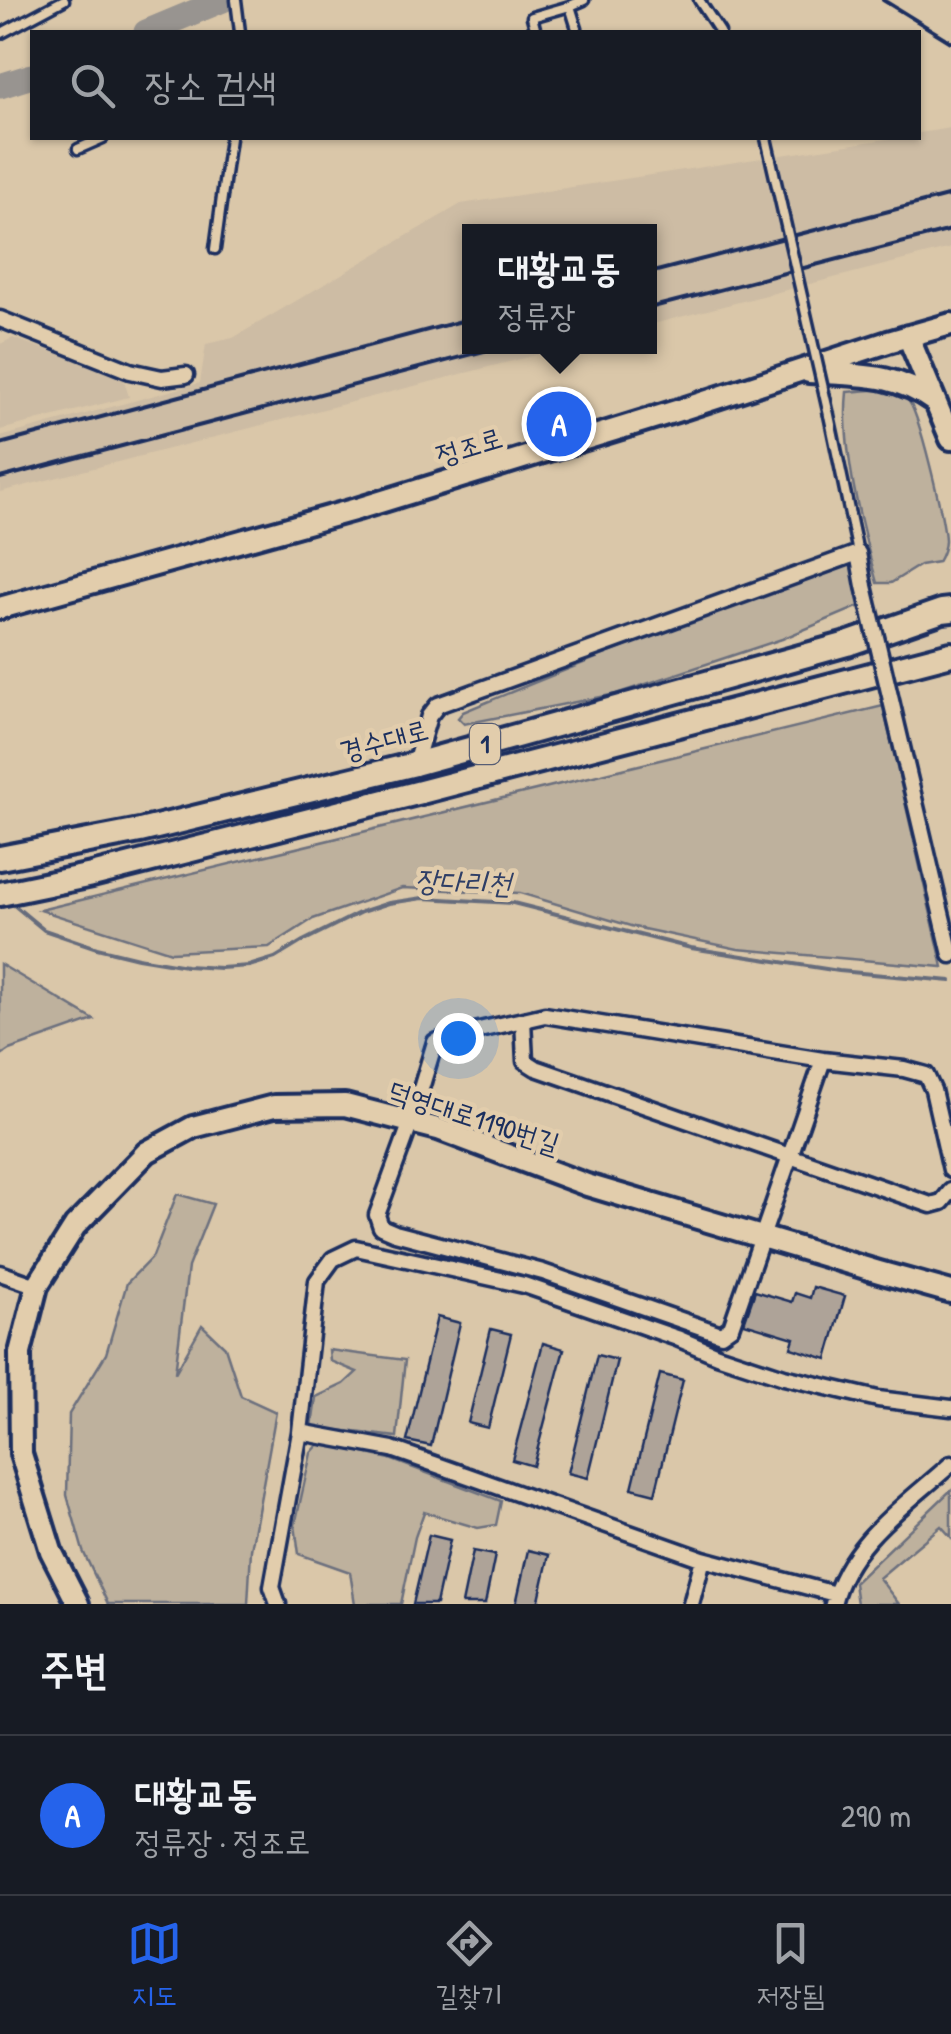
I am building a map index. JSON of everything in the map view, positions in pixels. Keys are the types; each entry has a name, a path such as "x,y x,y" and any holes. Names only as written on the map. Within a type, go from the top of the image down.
{"main road":[{"name":"경수대로","path":"11,856 140,831 415,764 846,644 948,608"},
{"name":"1","path":"0,894 421,792 951,654"}],"street":[{"path":"0,319 46,343 130,371 162,378 186,375"},
{"name":"정조로","path":"0,608 357,509 951,324"},
{"path":"908,336 951,439"},
{"path":"798,371 898,381 936,402"},
{"path":"415,764 429,716 438,705 858,554 950,953"},
{"path":"924,661 951,669"},
{"path":"823,1060 730,1327 721,1334 543,1272 381,1227 378,1215 435,1042 545,1016 823,1060 904,1068 926,1076 933,1090 951,1170"},
{"path":"524,1020 525,1061 536,1068 931,1205 942,1202 951,1191"},
{"name":"덕영대로1190번길","path":"78,1604 51,1551 21,1454 20,1354 37,1286 75,1226 147,1152 193,1126 274,1106 345,1106 438,1129 588,1185 951,1292"},
{"path":"278,1604 272,1588 300,1432 317,1281 332,1259 356,1248 524,1284 784,1377 878,1399 951,1408"},
{"path":"0,1273 37,1286"},
{"path":"300,1432 392,1448 703,1559 834,1599 848,1567 868,1537 951,1464"},
{"path":"691,1604 703,1559"}],"lane":[{"path":"0,34 64,0"},
{"path":"236,0 240,30"},
{"path":"536,30 532,16 584,0"},
{"path":"699,0 719,30"},
{"path":"570,6 577,30"},
{"path":"78,148 98,140"},
{"path":"215,249 230,140"},
{"path":"766,140 858,554"}],"shaded area":[{"path":"951,128 951,248 657,323 657,224 462,224 462,354 540,354 0,492 0,437 200,383 206,344 233,338 461,204 880,140 921,140 921,133"},
{"path":"13,338 123,377 129,397 0,430 0,344"},
{"path":"847,392 899,393 912,407 930,466 945,540 938,562 920,565 891,583 877,583 859,514 847,438"},
{"path":"853,564 860,606 782,639 616,694 464,724 458,718 463,712 608,653"},
{"path":"883,706 943,967 738,949 634,927 520,893 402,888 313,919 269,947 171,952 40,910"},
{"path":"0,964 94,1020 0,1056"},
{"path":"177,1194 213,1204 188,1267 175,1373 202,1325 225,1347 241,1396 276,1412 251,1550 248,1604 108,1604 83,1551 67,1495 69,1414 106,1354 127,1283 153,1256"},
{"path":"329,1350 405,1360 397,1437 312,1427 316,1397 344,1384 357,1372 330,1361"},
{"path":"320,1443 390,1459 501,1501 496,1525 478,1528 424,1512 401,1604 355,1604 350,1572 299,1554 295,1525 311,1453"},
{"path":"951,1490 951,1537 941,1526 879,1578 899,1604 857,1604 854,1583"}],"building":[{"path":"813,1287 845,1296 827,1359 791,1348 794,1338 744,1323 755,1291 792,1302 795,1293 810,1298"},
{"path":"437,1317 460,1323 431,1446 407,1441"},
{"path":"491,1329 511,1334 488,1428 468,1423"},
{"path":"543,1343 564,1349 533,1466 512,1460"},
{"path":"597,1355 617,1360 588,1478 568,1473"},
{"path":"660,1374 683,1380 655,1494 632,1488"},
{"path":"429,1535 450,1540 436,1604 413,1604"},
{"path":"528,1550 549,1555 538,1604 516,1604"},
{"path":"473,1551 495,1555 485,1604 462,1604"}],"waterway":[{"path":"151,30 223,0"},
{"path":"0,86 30,77"},
{"name":"장다리천","path":"9,901 44,930 97,948 186,966 249,966 275,958 361,912 423,898 513,903 691,948 839,971 951,981"}],"railway":[{"path":"883,0 951,42"},
{"path":"657,271 951,195"},
{"path":"657,306 951,230"},
{"path":"0,444 462,321"},
{"path":"0,478 473,354"}],"place":[{"name":"대황교동","path":"559,424"}]}
